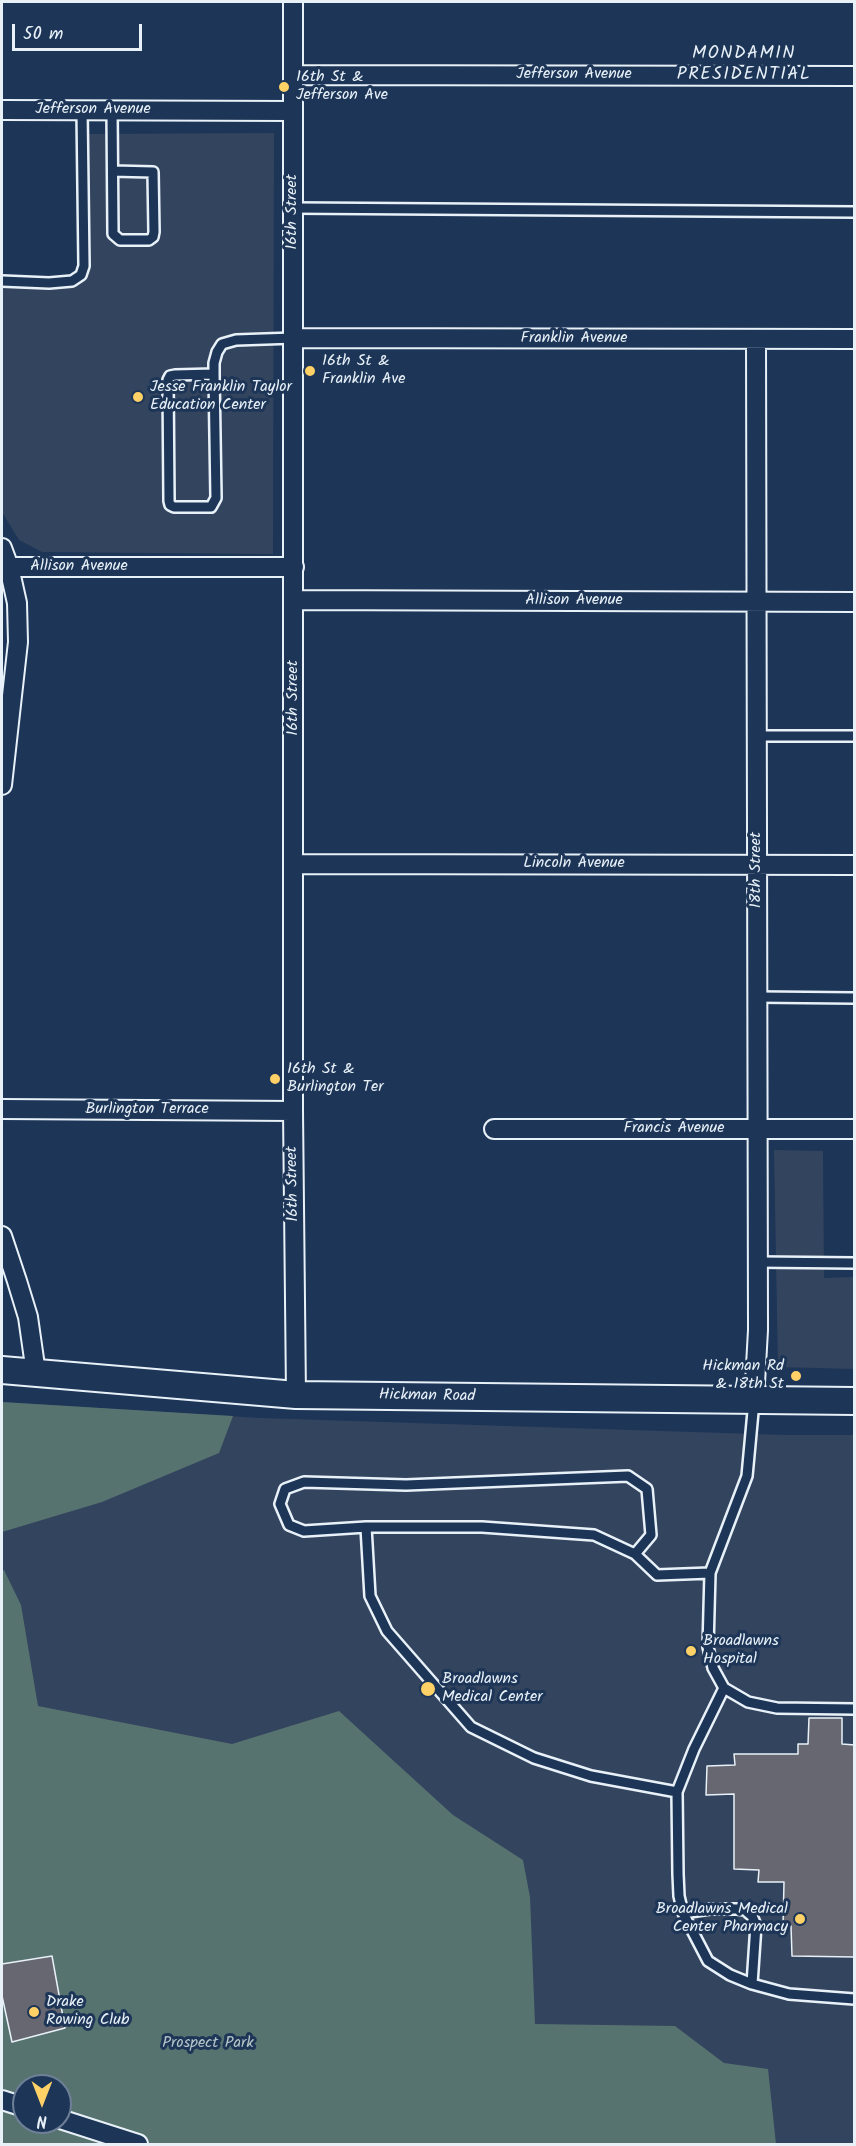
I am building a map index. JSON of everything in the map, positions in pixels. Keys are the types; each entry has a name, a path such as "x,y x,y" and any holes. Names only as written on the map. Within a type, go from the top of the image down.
{"main road":[{"name":"Hickman Road","path":"2,1370 296,1395 855,1401"}],"street":[{"name":"16th Street","path":"293,2 293,1111 296,1395"},
{"name":"Jefferson Avenue","path":"293,75 855,76"},
{"name":"Jefferson Avenue","path":"2,110 293,111"},
{"name":"Franklin Avenue","path":"294,338 855,339"},
{"name":"18th Street","path":"754,1401 758,1330 756,339"},
{"path":"2,548 17,603 18,642 2,785"},
{"name":"Allison Avenue","path":"9,567 294,567"},
{"name":"Allison Avenue","path":"294,600 855,602"},
{"name":"Lincoln Avenue","path":"293,864 855,865"},
{"name":"Burlington Terrace","path":"2,1109 293,1111"},
{"name":"Francis Avenue","path":"494,1129 855,1129"},
{"path":"2,1236 28,1317 36,1373"},
{"path":"72,2123 138,2145"}],"lane":[{"path":"2,281 49,283 72,281 81,275 84,266 82,110"},
{"path":"112,110 113,234 120,240 149,240 153,237 154,232 153,172 113,171"},
{"path":"293,208 855,212"},
{"path":"214,374 176,375 170,376 168,380 169,501 174,507 211,507 216,498 214,363 217,351 222,344 230,341 294,338"},
{"path":"756,736 855,736"},
{"path":"757,997 855,998"},
{"path":"758,1262 855,1263"},
{"path":"754,1401 747,1476 710,1573 708,1647 713,1668 724,1688 748,1702 777,1708 855,1709"},
{"path":"635,1554 651,1535 646,1489 628,1476 406,1485 304,1482 285,1489 280,1504 289,1526 304,1531 366,1527 482,1527 594,1535 635,1554 657,1575 710,1573"},
{"path":"366,1527 370,1596 387,1631 471,1727 534,1758 568,1769 591,1776 677,1792"},
{"path":"724,1688 694,1749 677,1792 679,1896 683,1913 708,1961 730,1975 752,1984 789,1994 855,1999"},
{"path":"683,1913 710,1909 737,1909 745,1910 752,1916 756,1924 752,1984"}],"shaded area":[{"name":"Jesse Franklin Taylor Education Center","path":"274,133 273,554 42,552 19,540 2,512 2,283 83,282 87,134"},
{"path":"774,1150 823,1151 824,1278 854,1277 854,1369 778,1367"},
{"name":"Broadlawns Medical Center","path":"2,1402 260,1418 786,1435 854,1435 854,2144 415,2144 2,1943"}],"green space":[{"path":"2,1402 233,1416 219,1453 102,1502 2,1532"},
{"name":"Prospect Park","path":"4,1570 21,1605 38,1706 232,1744 339,1711 453,1815 523,1860 530,1897 535,2024 675,2026 724,2063 768,2069 776,2144 2,2144 2,1571"}],"building":[{"path":"809,1718 842,1718 842,1744 855,1745 855,1957 792,1956 791,1926 783,1926 784,1882 758,1882 759,1870 734,1869 734,1794 706,1795 707,1766 735,1765 734,1754 798,1754 798,1744 808,1744"},
{"name":"Drake Rowing Club","path":"52,1956 65,2028 12,2042 2,1996 2,1964"}],"place":[{"name":"16th St & Jefferson Ave","path":"284,87"},
{"name":"16th St & Franklin Ave","path":"310,371"},
{"name":"Jesse Franklin Taylor Education Center","path":"138,397"},
{"name":"16th St & Burlington Ter","path":"275,1079"},
{"name":"Hickman Rd & 18th St","path":"796,1376"},
{"name":"Broadlawns Hospital","path":"691,1651"},
{"name":"Broadlawns Medical Center","path":"428,1689"},
{"name":"Broadlawns Medical Center Pharmacy","path":"800,1919"},
{"name":"Drake Rowing Club","path":"34,2012"}],"district":[{"name":"MONDAMIN PRESIDENTIAL","path":"744,65"}]}
